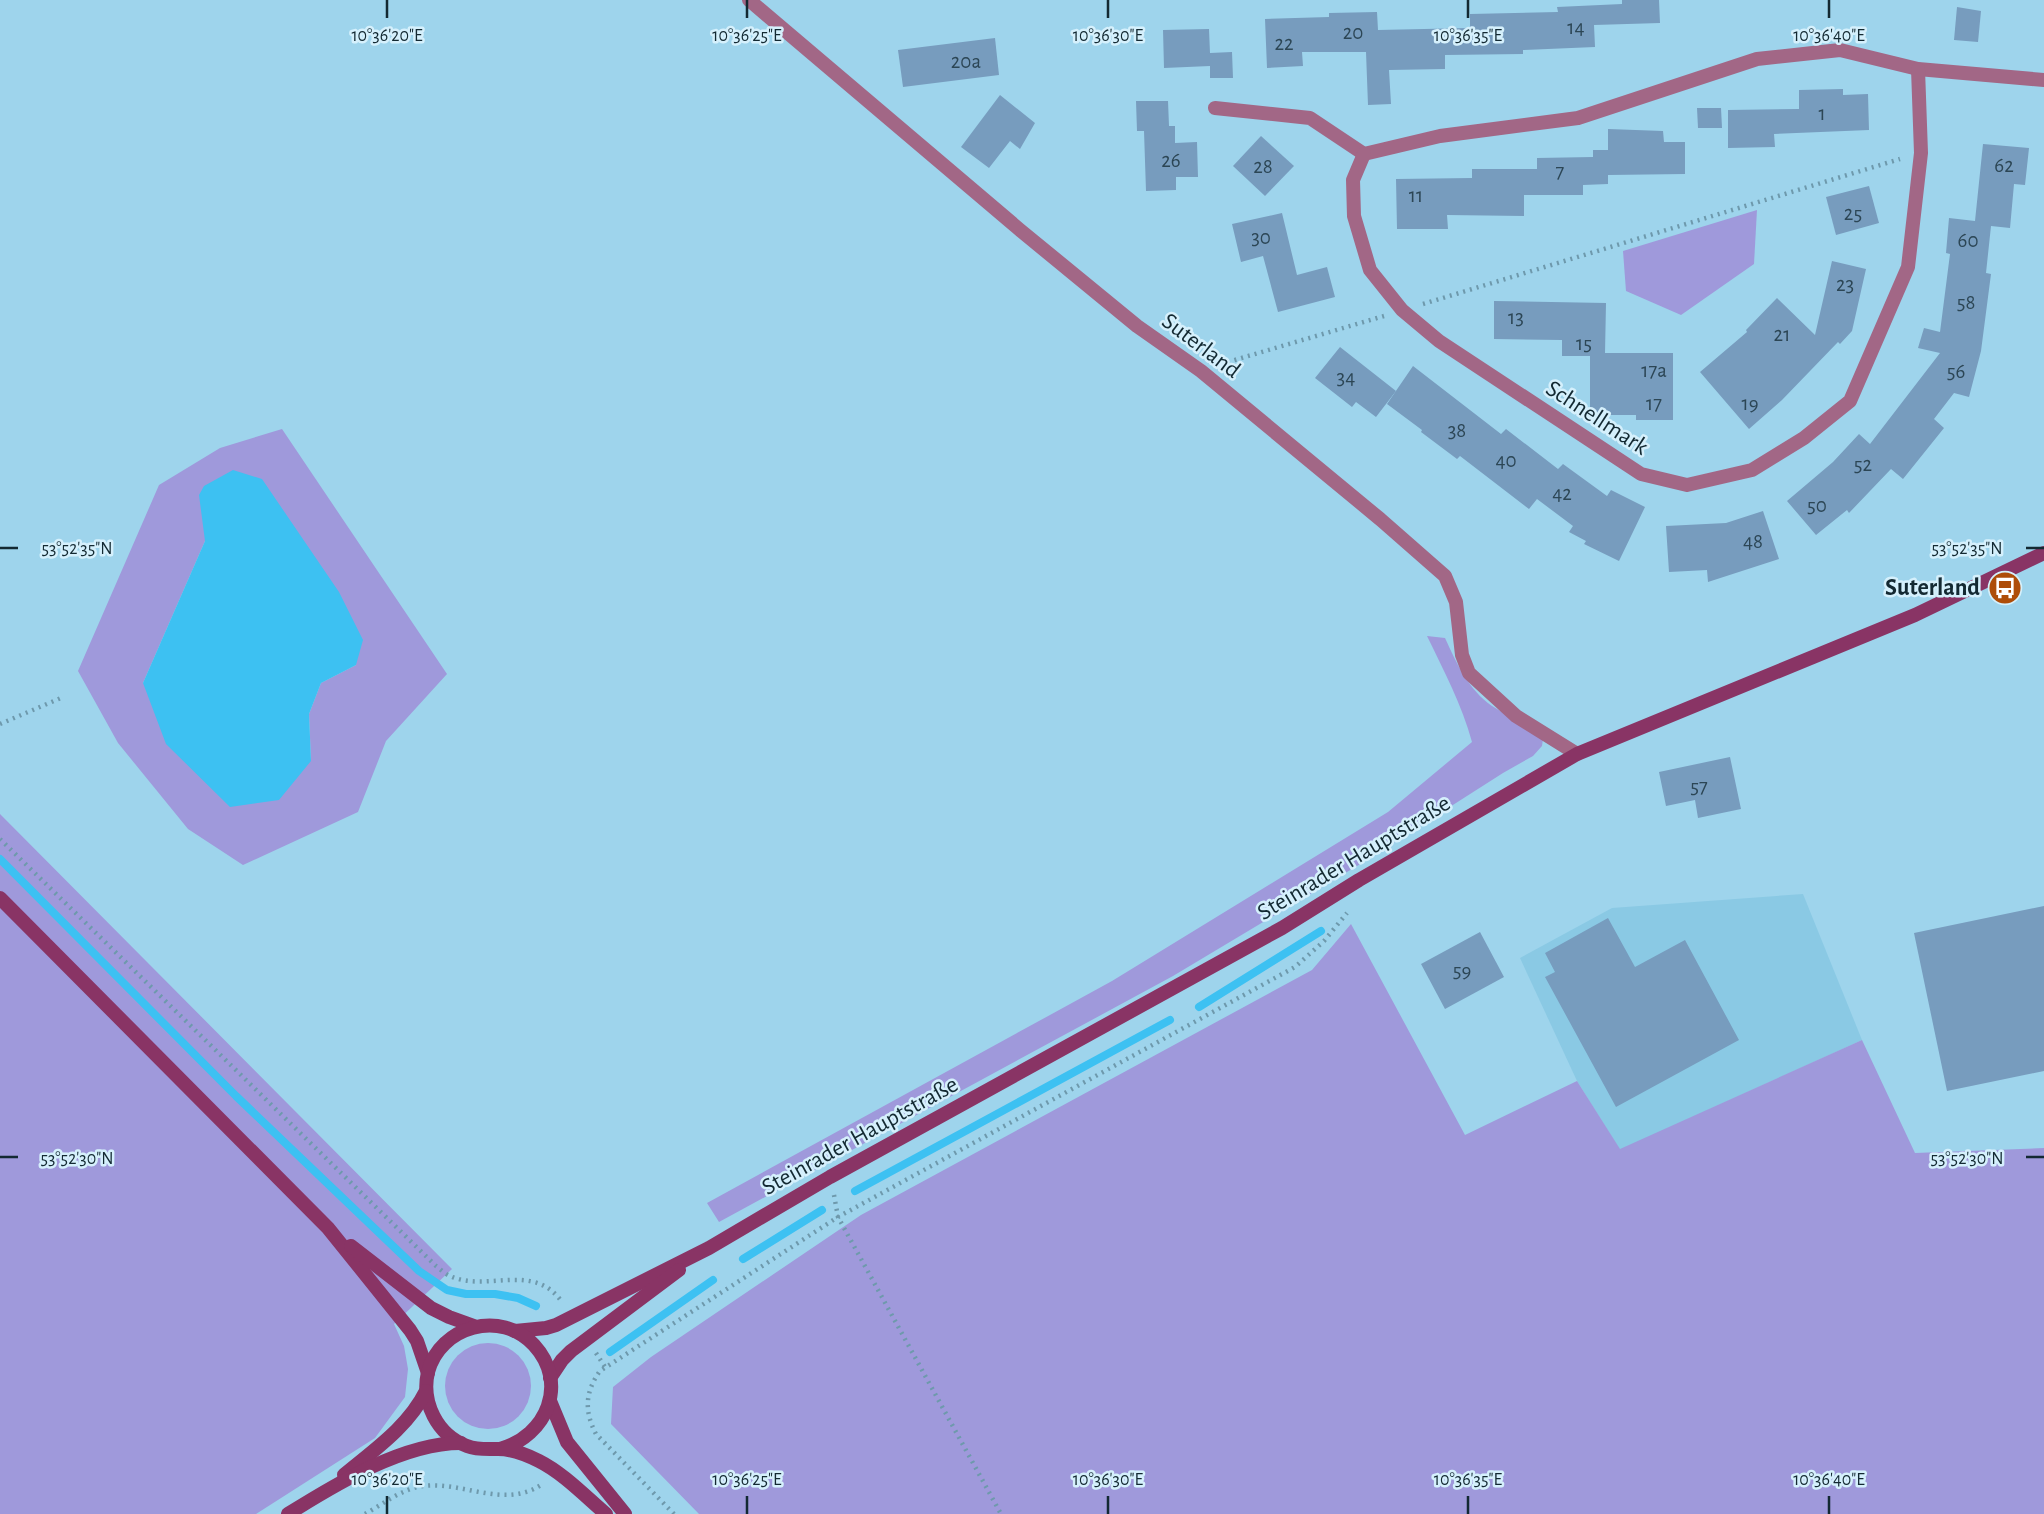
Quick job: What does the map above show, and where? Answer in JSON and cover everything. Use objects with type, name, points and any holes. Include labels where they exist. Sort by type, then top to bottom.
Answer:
[{"type":"main road","name":"Steinrader Hauptstraße","points":[[515,1331],[546,1328],[572,1317],[709,1248],[830,1177],[1282,928],[1359,880],[1577,754],[1915,615],[2044,553]]},
{"type":"main road","points":[[0,898],[328,1228],[406,1323],[417,1341],[428,1373]]},
{"type":"main road","points":[[328,1228],[416,1298],[449,1317],[474,1326]]},
{"type":"main road","name":"Steinrader Hauptstraße","points":[[550,1378],[562,1360],[587,1339],[709,1248]]},
{"type":"main road","points":[[550,1401],[540,1422],[530,1434],[516,1443],[483,1449],[461,1443],[444,1432],[430,1409],[426,1391],[428,1373],[435,1355],[447,1341],[474,1326],[495,1325],[515,1331],[532,1342],[546,1363],[550,1378],[550,1401],[568,1442],[625,1514]]},
{"type":"main road","points":[[326,1490],[400,1428],[415,1411],[426,1391]]},
{"type":"main road","points":[[288,1514],[326,1490],[411,1451],[461,1443]]},
{"type":"main road","points":[[500,1448],[550,1467],[606,1514]]},
{"type":"street","name":"Suterland","points":[[749,0],[1105,300],[1200,371],[1445,576],[1456,601],[1462,655],[1469,673],[1516,716],[1577,754]]},
{"type":"street","points":[[1215,108],[1310,118],[1364,154],[1440,136],[1578,118],[1757,59],[1840,50],[1918,69],[2044,80]]},
{"type":"street","name":"Schnellmark","points":[[1364,154],[1353,180],[1354,216],[1370,270],[1402,310],[1439,341],[1641,474],[1686,485],[1752,470],[1804,438],[1850,401],[1908,267],[1921,153],[1918,69]]},
{"type":"path","points":[[1200,371],[1921,153]]},
{"type":"path","points":[[0,724],[61,698]]},
{"type":"path","points":[[0,839],[436,1266],[450,1276],[466,1280],[539,1283],[549,1287],[572,1317]]},
{"type":"path","points":[[674,1514],[596,1434],[589,1420],[587,1399],[600,1371],[838,1217],[1295,967],[1324,942],[1354,904]]},
{"type":"path","points":[[830,1177],[838,1217],[1000,1514]]},
{"type":"path","points":[[587,1339],[605,1367]]},
{"type":"path","points":[[365,1514],[408,1490],[424,1486],[434,1485],[484,1494],[511,1494]]},
{"type":"shaded area","points":[[1757,210],[1754,264],[1681,315],[1626,291],[1623,251]]},
{"type":"shaded area","points":[[282,429],[447,674],[386,741],[358,812],[243,865],[188,829],[118,743],[78,671],[159,485],[220,448]],"holes":[[[205,541],[356,665],[321,683],[309,714],[311,761],[143,683]]]},
{"type":"shaded area","points":[[233,470],[262,479],[339,592],[363,640],[356,665],[321,683],[309,714],[311,761],[279,800],[230,807],[166,744],[143,683],[205,541],[199,495],[204,486]]},
{"type":"shaded area","points":[[1427,636],[1445,638],[1476,692],[1492,706],[1543,739],[1542,746],[1533,756],[1362,863],[1173,976],[719,1222],[707,1203],[1112,981],[1388,812],[1472,742],[1458,701]]},
{"type":"shaded area","points":[[0,814],[452,1269],[394,1324],[404,1346],[408,1369],[405,1397],[375,1438],[256,1514],[0,1514]]},
{"type":"shaded area","points":[[1803,894],[1862,1040],[1620,1150],[1577,1081],[1520,958],[1612,908]]},
{"type":"shaded area","points":[[1351,924],[1465,1135],[1577,1081],[1620,1149],[1862,1040],[1915,1153],[2044,1148],[2044,1514],[699,1514],[611,1424],[613,1387],[651,1357],[861,1215],[1312,970]]},
{"type":"shaded area","points":[[480,1343],[496,1343],[519,1355],[528,1369],[531,1386],[528,1403],[519,1417],[496,1429],[480,1429],[464,1422],[452,1410],[445,1394],[445,1378],[452,1362],[464,1350]]},
{"type":"building","points":[[1622,0],[1659,0],[1660,23],[1594,25],[1595,47],[1523,50],[1523,54],[1445,55],[1445,69],[1389,70],[1391,104],[1368,105],[1366,52],[1302,52],[1303,66],[1267,68],[1265,19],[1377,12],[1378,30],[1470,28],[1470,14],[1558,12],[1557,7],[1622,4]]},
{"type":"building","points":[[1957,7],[1981,11],[1978,42],[1954,40]]},
{"type":"building","points":[[1209,29],[1210,53],[1232,52],[1233,78],[1210,78],[1210,66],[1164,68],[1163,30]]},
{"type":"building","points":[[995,38],[999,75],[903,87],[898,50]]},
{"type":"building","points":[[1843,89],[1843,95],[1868,94],[1869,130],[1774,134],[1775,147],[1728,148],[1728,110],[1799,109],[1799,90]]},
{"type":"building","points":[[1000,95],[1035,123],[1020,149],[1010,141],[989,168],[961,147]]},
{"type":"building","points":[[1136,101],[1168,101],[1169,126],[1175,126],[1175,143],[1197,142],[1198,177],[1176,177],[1176,190],[1146,191],[1144,131],[1137,131]]},
{"type":"building","points":[[1697,108],[1721,108],[1722,128],[1698,128]]},
{"type":"building","points":[[1608,129],[1663,131],[1664,142],[1685,142],[1685,174],[1608,175],[1608,184],[1583,185],[1583,195],[1524,195],[1524,216],[1447,215],[1448,229],[1397,229],[1396,179],[1472,178],[1472,169],[1537,169],[1537,158],[1593,157],[1593,150],[1608,150]]},
{"type":"building","points":[[1261,136],[1294,166],[1265,196],[1233,166]]},
{"type":"building","points":[[1983,144],[2029,148],[2025,185],[2014,184],[2010,228],[1991,226],[1986,273],[1991,274],[1981,351],[1969,397],[1954,393],[1934,419],[1944,428],[1903,479],[1891,469],[1849,513],[1847,510],[1816,535],[1787,501],[1833,462],[1859,434],[1870,444],[1940,353],[1918,348],[1924,328],[1940,332],[1950,254],[1946,253],[1949,218],[1975,221]]},
{"type":"building","points":[[1869,186],[1879,223],[1836,235],[1826,197]]},
{"type":"building","points":[[1282,213],[1297,275],[1327,267],[1335,297],[1278,312],[1263,256],[1241,262],[1232,224]]},
{"type":"building","points":[[1832,261],[1866,269],[1852,331],[1749,429],[1700,372],[1747,332],[1777,298],[1815,335]]},
{"type":"building","points":[[1494,301],[1606,303],[1605,353],[1673,353],[1673,420],[1636,420],[1636,415],[1590,415],[1590,356],[1562,356],[1562,340],[1494,339]]},
{"type":"building","points":[[1340,347],[1396,391],[1376,417],[1356,402],[1352,407],[1315,378]]},
{"type":"building","points":[[1413,366],[1501,434],[1506,429],[1558,469],[1563,464],[1607,496],[1611,490],[1645,507],[1619,561],[1584,544],[1586,541],[1569,532],[1573,526],[1537,499],[1529,509],[1460,456],[1457,459],[1387,404]]},
{"type":"building","points":[[1763,511],[1779,559],[1708,582],[1707,570],[1669,572],[1666,526],[1726,523]]},
{"type":"building","points":[[1730,757],[1741,809],[1698,818],[1695,800],[1666,806],[1659,772]]},
{"type":"building","points":[[2044,906],[2044,1071],[1947,1091],[1914,933]]},
{"type":"building","points":[[1608,918],[1635,967],[1685,940],[1739,1040],[1616,1107],[1545,977],[1555,972],[1545,953]]},
{"type":"building","points":[[1480,932],[1504,977],[1445,1009],[1421,964]]},
{"type":"waterway","points":[[0,859],[236,1096],[419,1271],[447,1290],[518,1298],[536,1306]]},
{"type":"waterway","points":[[1199,1007],[1321,931]]},
{"type":"waterway","points":[[855,1191],[1170,1020]]},
{"type":"waterway","points":[[743,1259],[822,1210]]},
{"type":"waterway","points":[[610,1352],[713,1280]]},
{"type":"place","name":"Suterland","points":[[2005,588]]}]
